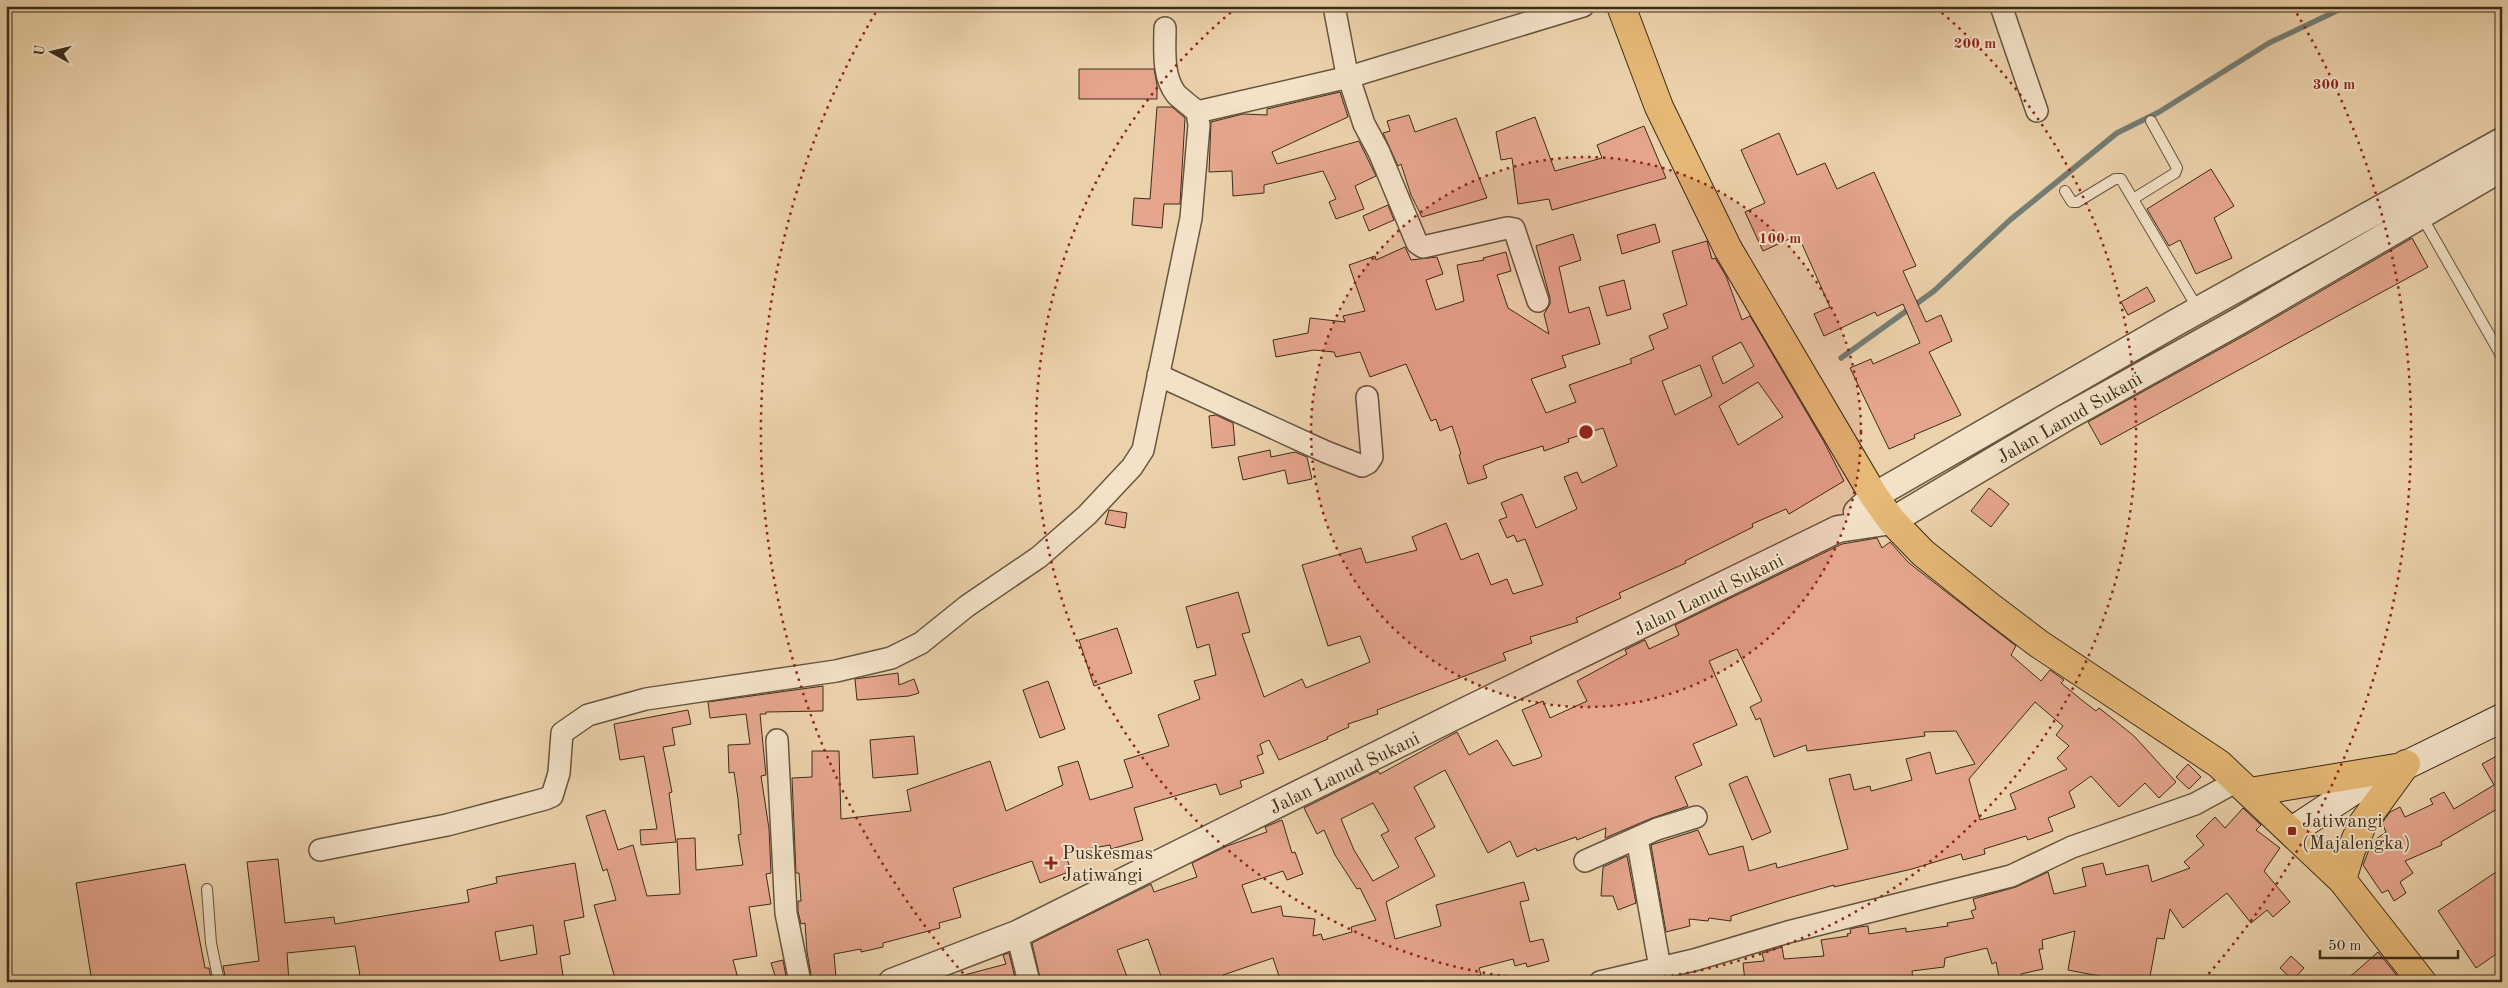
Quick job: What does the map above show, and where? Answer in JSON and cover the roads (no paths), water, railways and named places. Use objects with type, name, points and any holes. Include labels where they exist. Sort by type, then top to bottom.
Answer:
[{"type":"highway","points":[[1620,6],[1659,107],[1728,249],[1874,496],[1892,520],[1936,563],[1989,606],[2039,644],[2196,748],[2243,787],[2342,880],[2422,982]]},
{"type":"highway","points":[[2243,787],[2401,766]]},
{"type":"highway","points":[[2342,880],[2351,850],[2363,823],[2401,766]]},
{"type":"main road","points":[[2292,831],[2351,792],[2502,718]]},
{"type":"street","points":[[1334,6],[1349,78],[1364,124],[1379,152],[1417,243],[1423,247],[1507,228],[1514,229],[1538,301]]},
{"type":"street","points":[[1197,112],[1349,78],[1583,6]]},
{"type":"street","points":[[2001,6],[2037,111]]},
{"type":"street","points":[[320,850],[447,825],[552,796],[559,773],[562,734],[588,715],[646,699],[836,671],[891,658],[921,643],[967,606],[1039,557],[1070,531],[1132,468],[1143,450],[1191,218],[1199,125],[1197,112],[1178,96],[1170,84],[1166,63],[1165,28]]},
{"type":"street","points":[[1838,529],[1874,496],[2175,323],[2415,204],[2502,141]]},
{"type":"street","name":"Jalan Lanud Sukani","points":[[892,982],[1017,934],[1461,713],[1838,529],[1892,520],[2065,418],[2191,348],[2415,204],[2502,168]]},
{"type":"street","points":[[2175,323],[2191,348]]},
{"type":"street","points":[[1158,375],[1326,452],[1362,466],[1368,463],[1372,457],[1367,397]]},
{"type":"street","points":[[777,740],[786,912],[800,982]]},
{"type":"street","points":[[1600,982],[1738,948],[1797,930],[2010,876],[2072,847],[2243,787]]},
{"type":"street","points":[[1584,860],[1657,829],[1696,818]]},
{"type":"street","points":[[1638,838],[1660,968]]},
{"type":"street","points":[[1017,934],[1029,982]]},
{"type":"lane","points":[[2133,199],[2175,173],[2177,168],[2151,121]]},
{"type":"lane","points":[[2065,191],[2072,202],[2077,202],[2115,179],[2121,179],[2199,310]]},
{"type":"lane","points":[[2415,204],[2502,357]]},
{"type":"lane","points":[[207,889],[211,943],[219,982]]},
{"type":"waterway","points":[[1841,358],[1934,291],[2010,220],[2117,133],[2159,112],[2269,43],[2347,6]]},
{"type":"place","name":"Jatiwangi (Majalengka)","points":[[2292,831]]},
{"type":"place","name":"Puskesmas Jatiwangi","points":[[1051,863]]}]
